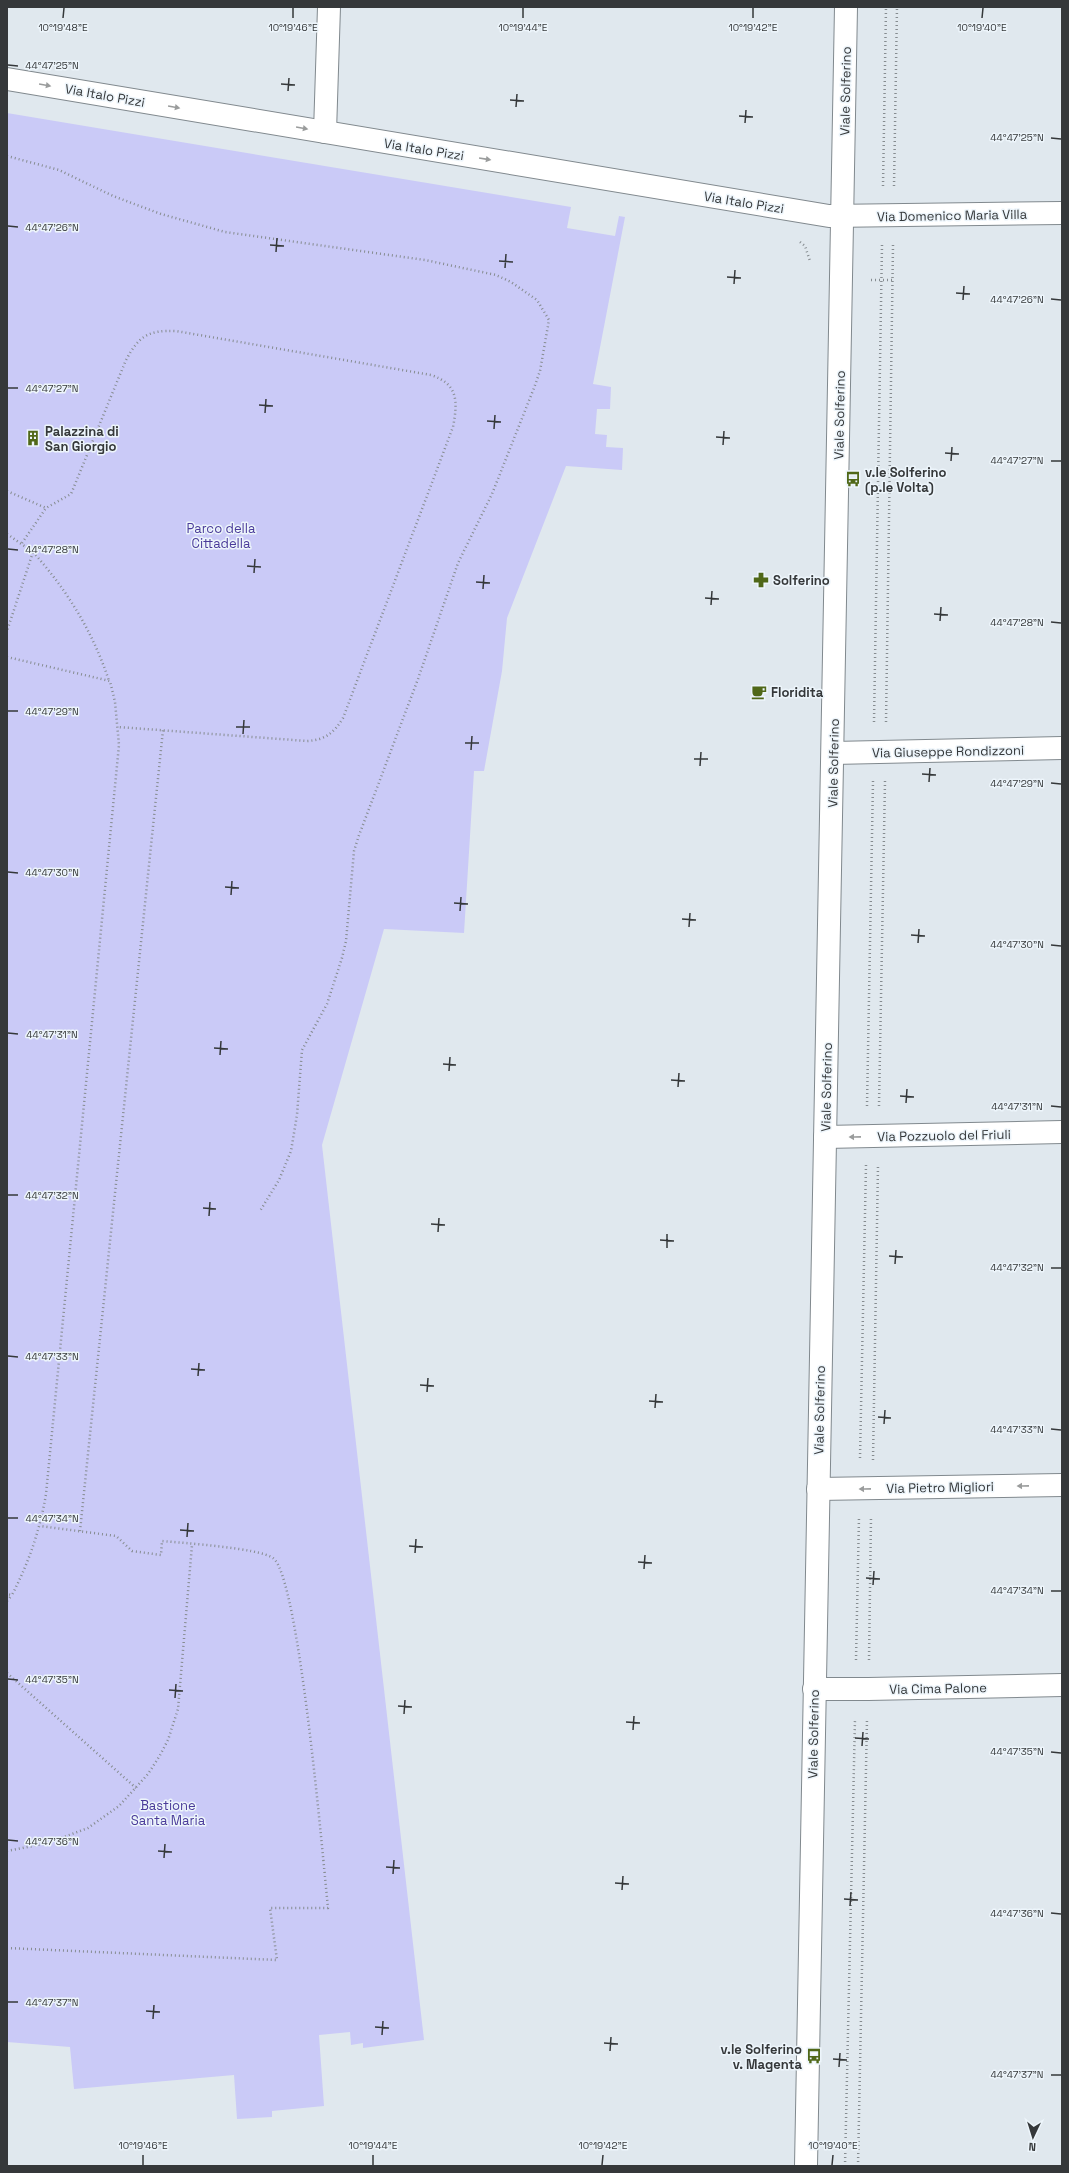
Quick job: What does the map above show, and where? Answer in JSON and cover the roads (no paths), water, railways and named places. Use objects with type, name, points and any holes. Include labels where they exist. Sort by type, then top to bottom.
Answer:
[{"type":"street","points":[[325,132],[329,7]]},
{"type":"street","name":"Viale Solferino","points":[[806,2166],[846,7]]},
{"type":"street","name":"Via Italo Pizzi","points":[[7,79],[842,217]]},
{"type":"street","name":"Via Domenico Maria Villa","points":[[842,217],[1062,213]]},
{"type":"street","name":"Via Giuseppe Rondizzoni","points":[[833,753],[1062,748]]},
{"type":"street","name":"Via Pozzuolo del Friuli","points":[[825,1137],[1062,1132]]},
{"type":"street","name":"Via Pietro Migliori","points":[[818,1489],[1062,1485]]},
{"type":"street","name":"Via Cima Palone","points":[[814,1688],[862,1689],[1062,1685]]},
{"type":"place","name":"Palazzina di San Giorgio","points":[[33,438]]},
{"type":"place","name":"v.le Solferino (p.le Volta)","points":[[853,479]]},
{"type":"place","name":"Solferino","points":[[761,580]]},
{"type":"place","name":"Floridita","points":[[759,692]]},
{"type":"place","name":"v.le Solferino v. Magenta","points":[[814,2056]]},
{"type":"park label","name":"Parco della Cittadella","points":[[221,536]]},
{"type":"park label","name":"Bastione Santa Maria","points":[[168,1812]]}]
